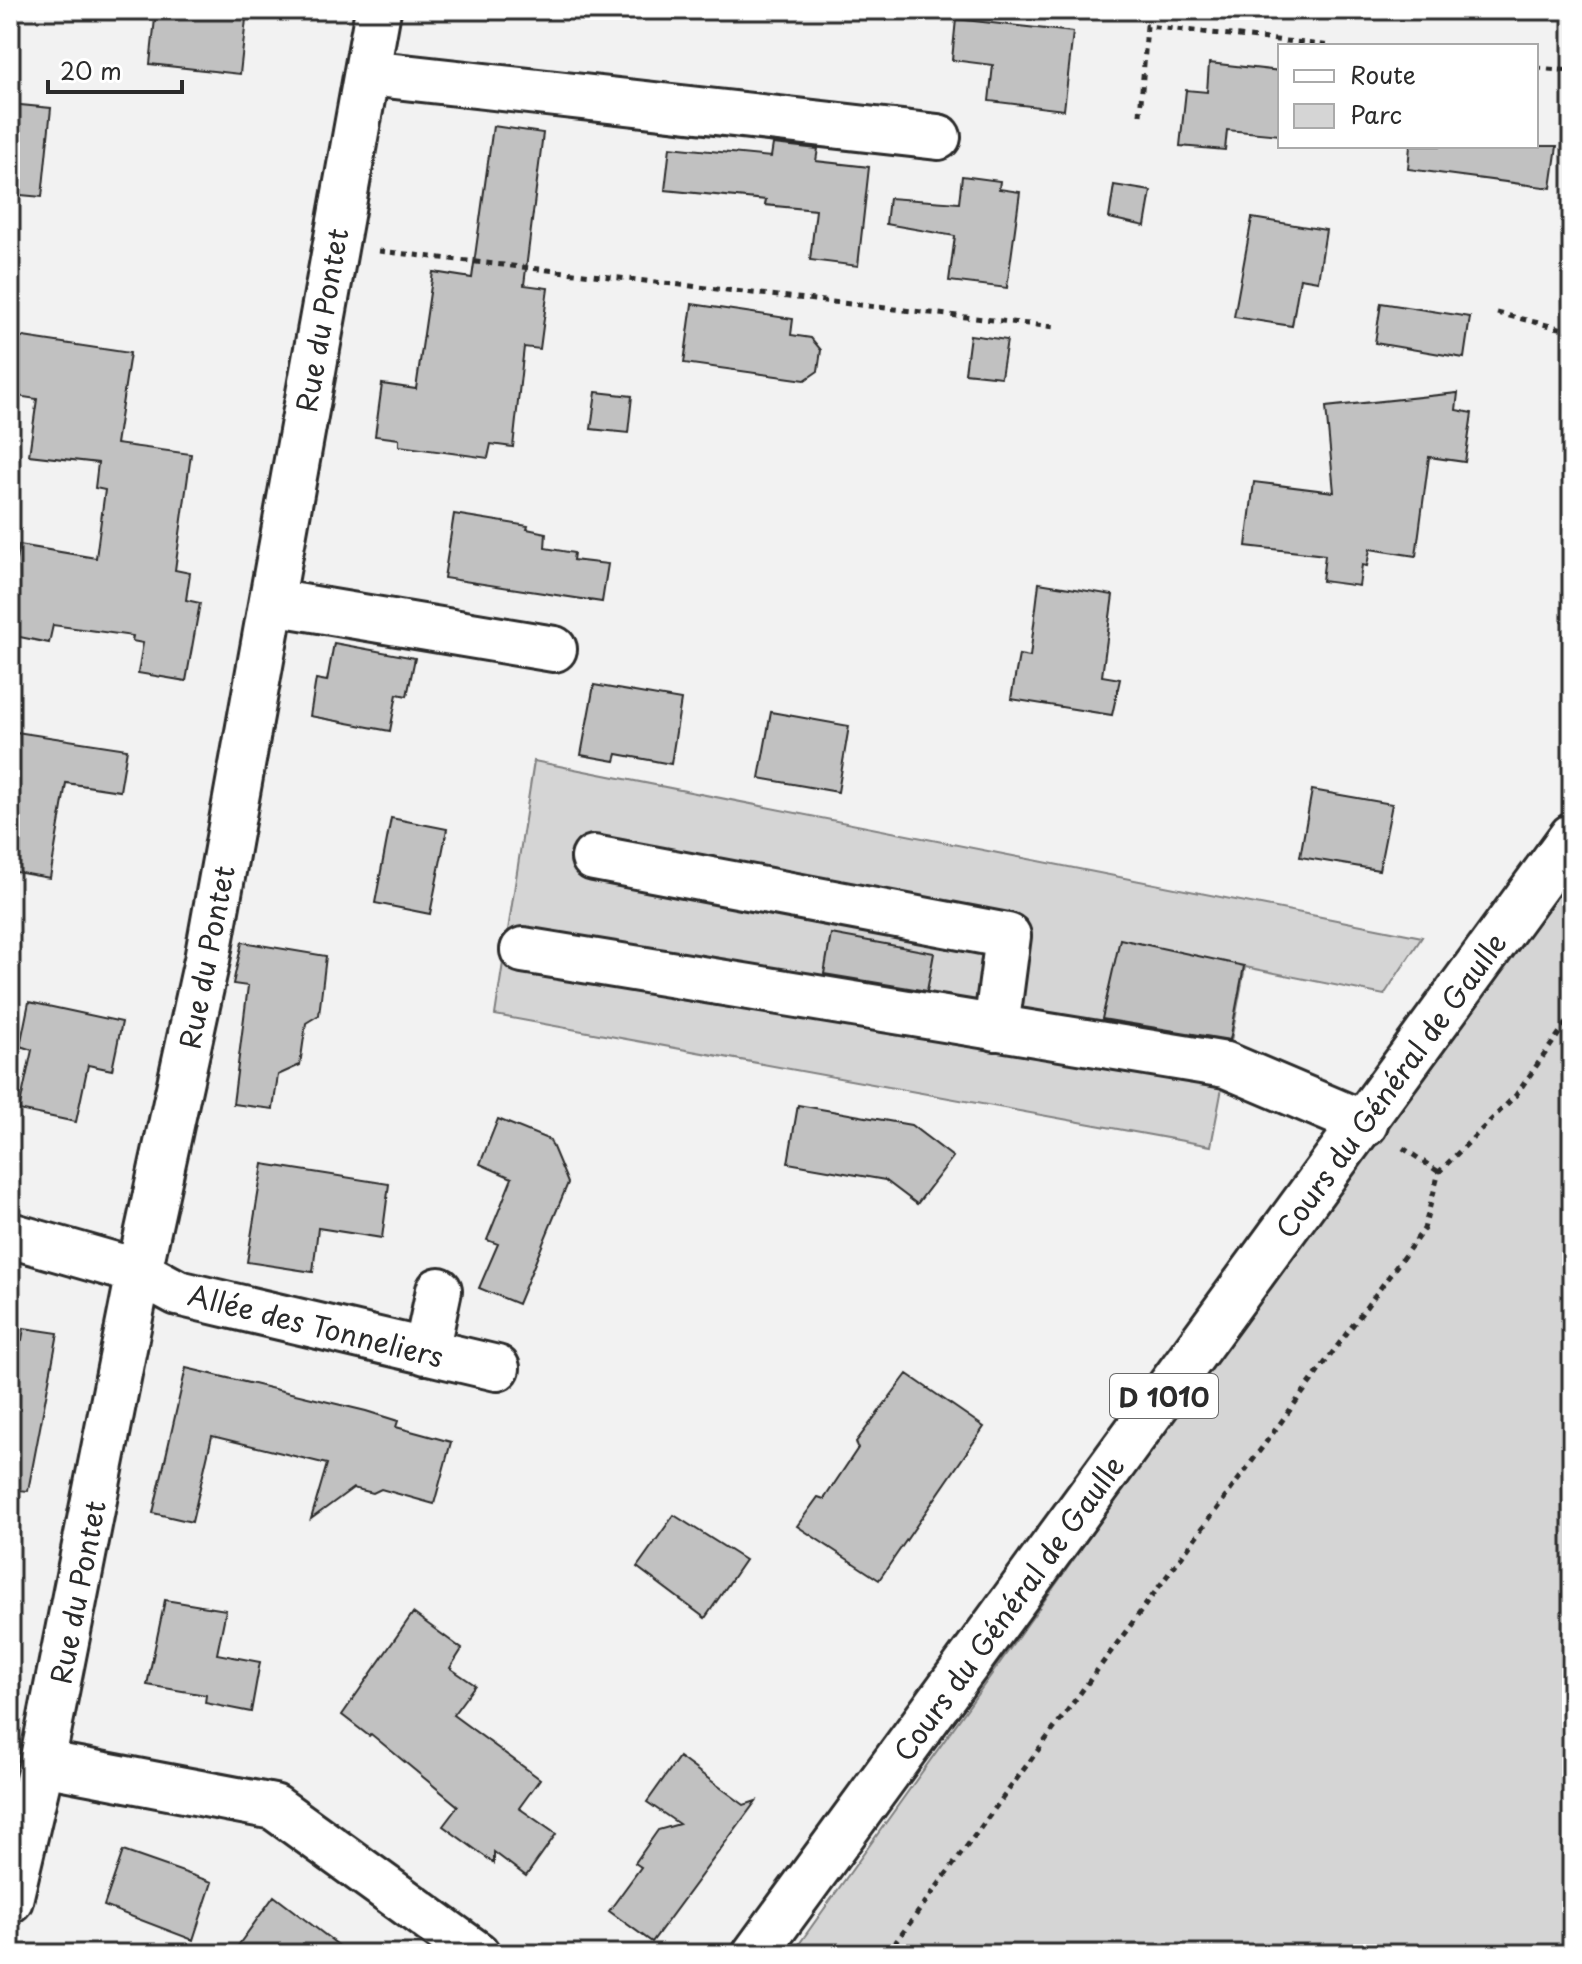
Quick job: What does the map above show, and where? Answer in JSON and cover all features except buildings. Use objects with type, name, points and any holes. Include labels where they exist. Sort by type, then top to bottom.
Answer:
[{"type":"street","name":"Rue du Pontet","points":[[10,1900],[42,1763],[139,1272],[207,960],[378,10]]},
{"type":"street","points":[[368,73],[938,137]]},
{"type":"street","points":[[272,602],[554,649]]},
{"type":"street","name":"Cours du Général de Gaulle","points":[[755,1954],[1365,1124],[1572,836]]},
{"type":"street","points":[[594,858],[1008,936],[996,1028]]},
{"type":"street","points":[[523,950],[1226,1065],[1365,1124]]},
{"type":"street","name":"Allée des Tonneliers","points":[[10,1235],[139,1272],[178,1293],[497,1368]]},
{"type":"street","points":[[426,1352],[439,1290]]},
{"type":"street","points":[[42,1763],[274,1807],[477,1954]]},
{"type":"path","points":[[1140,115],[1147,26],[1314,44]]},
{"type":"path","points":[[1538,68],[1572,71]]},
{"type":"path","points":[[334,245],[1055,327]]},
{"type":"path","points":[[1497,313],[1572,331]]},
{"type":"path","points":[[887,1954],[1424,1229],[1439,1172],[1516,1095],[1572,1015]]},
{"type":"green space","points":[[534,761],[1422,937],[1384,995],[1245,967],[1211,1146],[495,1015]]},
{"type":"green space","points":[[1572,861],[1572,1954],[792,1954]]}]
